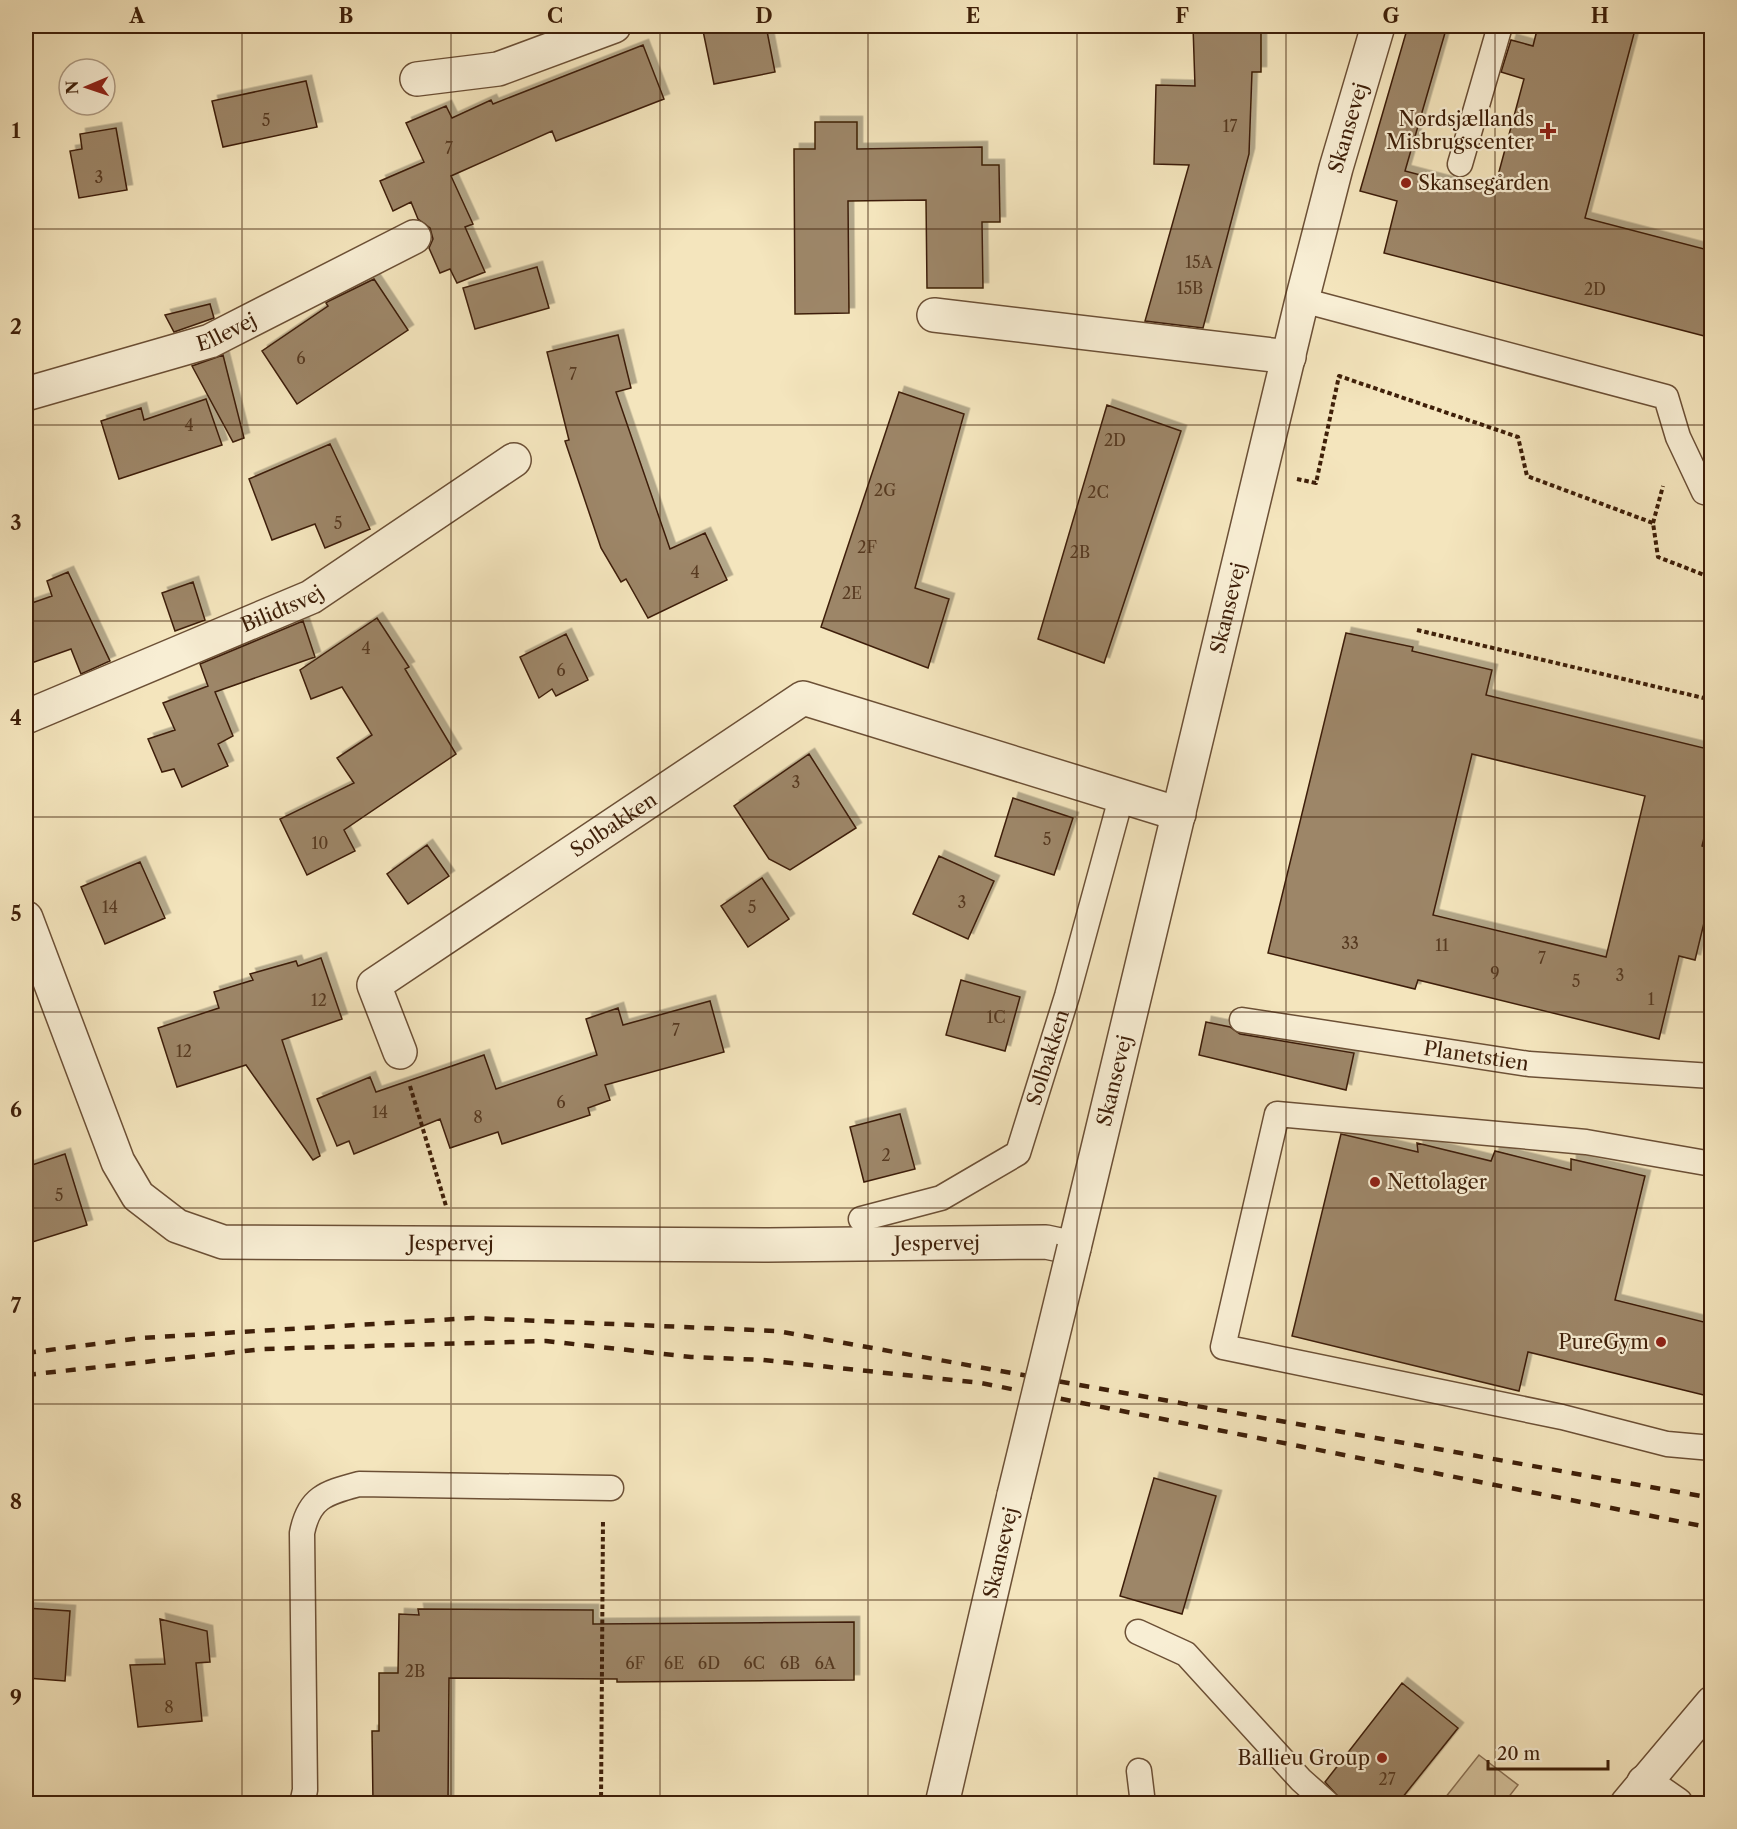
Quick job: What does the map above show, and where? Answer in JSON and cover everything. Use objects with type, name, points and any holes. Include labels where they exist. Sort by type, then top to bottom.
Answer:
[{"type":"street","points":[[417,79],[498,69],[614,26]]},
{"type":"street","name":"Skansevej","points":[[942,1803],[1302,300],[1336,168],[1378,26]]},
{"type":"street","name":"Ellevej","points":[[26,394],[210,341],[414,237]]},
{"type":"street","points":[[934,315],[1289,357]]},
{"type":"street","name":"Bilidtsvej","points":[[26,717],[311,597],[514,460]]},
{"type":"street","name":"Solbakken","points":[[400,1052],[374,985],[803,698],[1121,798],[1179,814]]},
{"type":"street","name":"Jespervej","points":[[26,918],[118,1162],[138,1196],[177,1226],[223,1242],[458,1244],[1046,1242],[1074,1248]]},
{"type":"street","points":[[1676,1803],[1636,1793],[1712,1703]]},
{"type":"lane","points":[[1460,164],[1500,26]]},
{"type":"lane","points":[[1302,300],[1666,397],[1678,437],[1704,492],[1712,494]]},
{"type":"lane","name":"Solbakken","points":[[861,1219],[941,1198],[1018,1153],[1067,996],[1121,798]]},
{"type":"lane","name":"Planetstien","points":[[1242,1020],[1529,1064],[1712,1076]]},
{"type":"lane","points":[[1712,1164],[1586,1142],[1277,1114],[1223,1347],[1562,1417],[1667,1444],[1712,1448]]},
{"type":"lane","points":[[302,1803],[305,1790],[303,1533],[306,1515],[317,1500],[336,1490],[359,1484],[607,1488]]},
{"type":"lane","points":[[1138,1632],[1186,1654],[1301,1780],[1328,1803]]},
{"type":"lane","points":[[1139,1771],[1143,1803]]},
{"type":"path","points":[[1262,472],[1316,483],[1339,376],[1518,437],[1527,476],[1653,523],[1658,556],[1712,578]]},
{"type":"path","points":[[1417,630],[1712,700]]},
{"type":"path","points":[[400,1052],[458,1244]]},
{"type":"path","points":[[601,1803],[607,1488]]},
{"type":"shaded area","points":[[1479,1755],[1518,1785],[1504,1803],[1441,1803]]},
{"type":"building","points":[[702,26],[766,26],[775,72],[714,84]]},
{"type":"building","points":[[1193,26],[1261,26],[1261,72],[1252,72],[1249,154],[1203,328],[1145,321],[1189,165],[1154,164],[1156,85],[1195,86]]},
{"type":"building","name":"Skansegården","points":[[1408,26],[1447,26],[1405,171],[1493,194],[1524,79],[1501,72],[1511,40],[1533,46],[1538,26],[1636,26],[1585,218],[1712,251],[1712,338],[1384,253],[1397,201],[1360,191]]},
{"type":"building","points":[[643,45],[664,99],[556,141],[552,131],[451,176],[473,224],[465,227],[485,272],[457,283],[450,269],[440,273],[429,248],[433,239],[430,228],[418,219],[411,202],[393,211],[380,181],[424,162],[406,123],[446,106],[452,118],[491,100],[493,104]]},
{"type":"building","points":[[306,81],[317,127],[223,147],[212,101]]},
{"type":"building","points":[[815,122],[857,122],[857,149],[982,147],[982,165],[999,165],[1000,222],[982,222],[983,288],[927,288],[926,200],[848,201],[849,313],[795,314],[794,149],[815,149]]},
{"type":"building","points":[[116,128],[127,190],[79,198],[70,151],[82,149],[80,134]]},
{"type":"building","points":[[537,267],[549,308],[475,329],[463,288]]},
{"type":"building","points":[[374,279],[408,330],[297,404],[262,351],[328,306],[326,303],[329,301]]},
{"type":"building","points":[[210,304],[214,318],[174,332],[165,315]]},
{"type":"building","points":[[618,335],[631,388],[616,392],[670,549],[705,533],[727,580],[648,618],[626,579],[621,582],[601,548],[565,441],[569,440],[547,352]]},
{"type":"building","points":[[223,355],[244,438],[233,442],[192,366]]},
{"type":"building","points":[[899,392],[964,414],[915,588],[949,599],[928,668],[821,627]]},
{"type":"building","points":[[206,399],[222,445],[119,479],[101,421],[141,408],[144,420]]},
{"type":"building","points":[[1107,405],[1181,431],[1104,663],[1038,639]]},
{"type":"building","points":[[330,444],[370,529],[325,548],[315,524],[272,540],[249,479]]},
{"type":"building","points":[[68,572],[110,661],[81,674],[71,649],[26,665],[26,605],[52,596],[47,581]]},
{"type":"building","points":[[193,582],[205,620],[175,631],[162,593]]},
{"type":"building","points":[[377,618],[409,667],[405,669],[456,754],[344,830],[355,851],[307,875],[280,819],[354,783],[337,758],[372,735],[342,687],[311,699],[300,670]]},
{"type":"building","points":[[303,621],[315,657],[215,692],[233,736],[218,744],[228,766],[182,787],[174,769],[162,772],[148,739],[175,730],[163,703],[208,686],[200,664]]},
{"type":"building","points":[[1346,633],[1413,647],[1412,651],[1492,670],[1486,695],[1712,750],[1712,806],[1702,846],[1712,849],[1712,890],[1695,960],[1679,956],[1659,1039],[1418,980],[1415,989],[1268,953]],"holes":[[[1472,754],[1645,796],[1606,957],[1433,915]]]},
{"type":"building","points":[[566,634],[588,680],[556,696],[552,689],[539,698],[520,657]]},
{"type":"building","points":[[809,754],[856,828],[790,870],[769,859],[734,806]]},
{"type":"building","points":[[1013,798],[1073,818],[1054,875],[995,856]]},
{"type":"building","points":[[427,845],[449,876],[408,904],[387,874]]},
{"type":"building","points":[[939,856],[994,881],[968,939],[913,914]]},
{"type":"building","points":[[140,862],[165,918],[105,944],[81,887]]},
{"type":"building","points":[[762,878],[789,919],[748,947],[721,906]]},
{"type":"building","points":[[321,958],[342,1019],[282,1040],[320,1156],[313,1160],[246,1065],[177,1087],[158,1028],[219,1008],[214,992],[253,980],[250,974],[296,961],[298,966]]},
{"type":"building","points":[[961,980],[1020,997],[1005,1051],[946,1035]]},
{"type":"building","points":[[710,1001],[724,1052],[605,1085],[610,1100],[588,1108],[590,1115],[502,1144],[498,1132],[450,1148],[440,1119],[354,1154],[349,1141],[337,1146],[317,1099],[370,1077],[376,1092],[484,1055],[496,1089],[597,1055],[586,1019],[618,1008],[623,1025]]},
{"type":"building","points":[[1206,1022],[1230,1027],[1240,1034],[1354,1053],[1346,1090],[1199,1055]]},
{"type":"building","points":[[900,1114],[915,1169],[864,1182],[850,1127]]},
{"type":"building","points":[[1341,1134],[1418,1152],[1417,1143],[1491,1161],[1495,1151],[1571,1170],[1571,1159],[1645,1176],[1615,1300],[1712,1324],[1712,1397],[1528,1352],[1519,1391],[1292,1336]]},
{"type":"building","points":[[65,1154],[87,1225],[26,1244],[26,1167]]},
{"type":"building","points":[[1154,1478],[1216,1496],[1182,1614],[1120,1596]]},
{"type":"building","points":[[26,1608],[70,1611],[65,1681],[27,1678]]},
{"type":"building","points":[[418,1609],[593,1610],[593,1624],[854,1622],[854,1680],[617,1682],[617,1679],[449,1678],[448,1803],[373,1803],[372,1731],[379,1731],[379,1673],[398,1673],[399,1614],[419,1615]]},
{"type":"building","points":[[160,1619],[207,1631],[210,1662],[196,1663],[202,1721],[138,1727],[130,1665],[165,1664]]},
{"type":"building","points":[[1402,1683],[1458,1728],[1398,1803],[1344,1803],[1325,1782]]},
{"type":"railway","points":[[26,1353],[141,1338],[472,1318],[777,1331],[1712,1498]]},
{"type":"railway","points":[[26,1375],[263,1349],[546,1341],[691,1357],[763,1360],[981,1383],[1712,1528]]},
{"type":"place","name":"Nordsjællands Misbrugscenter","points":[[1548,131]]},
{"type":"place","name":"Skansegården","points":[[1406,183]]},
{"type":"place","name":"Nettolager","points":[[1375,1182]]},
{"type":"place","name":"PureGym","points":[[1661,1342]]},
{"type":"place","name":"Ballieu Group","points":[[1382,1758]]}]
